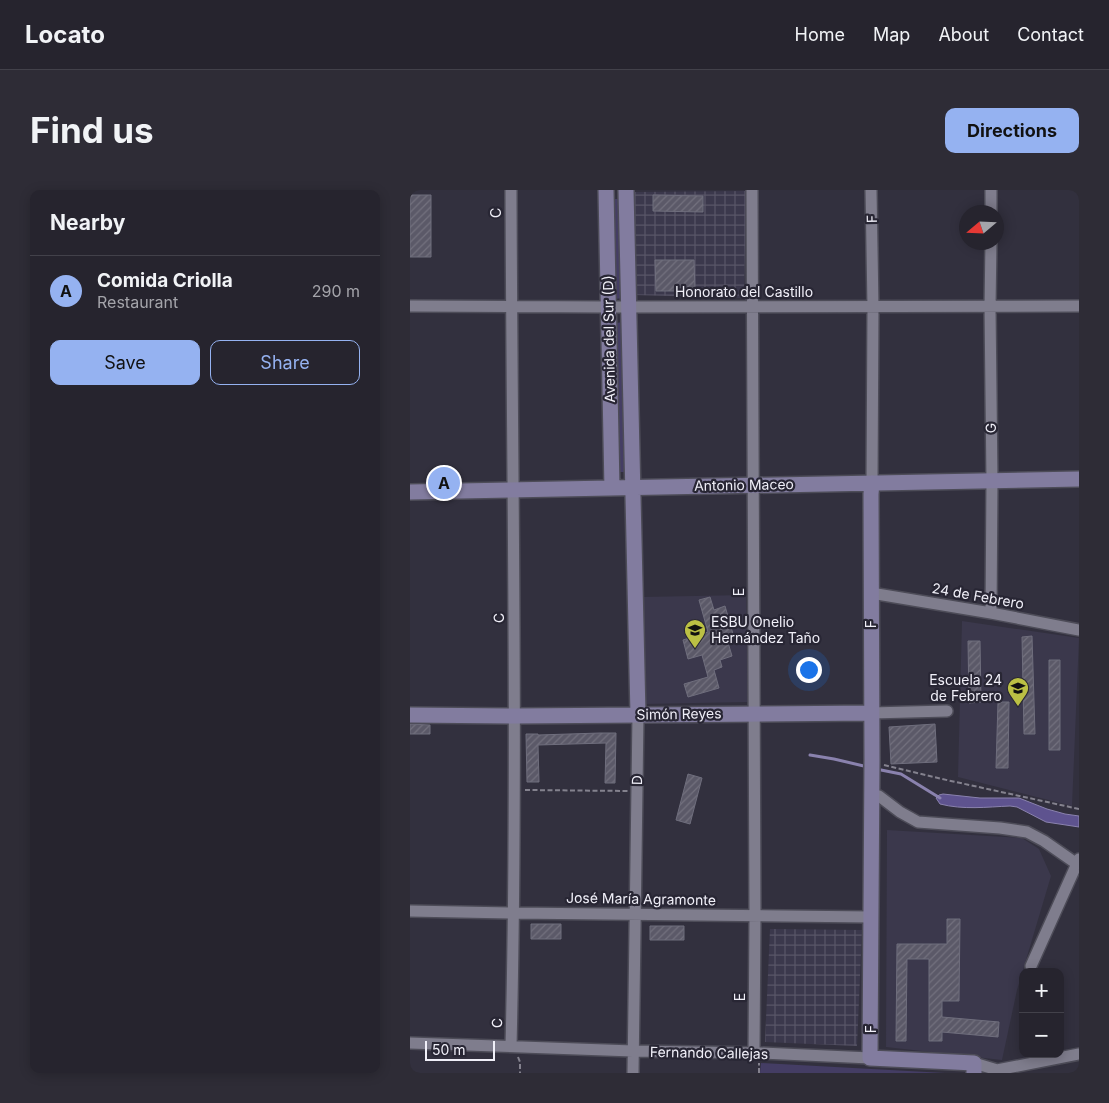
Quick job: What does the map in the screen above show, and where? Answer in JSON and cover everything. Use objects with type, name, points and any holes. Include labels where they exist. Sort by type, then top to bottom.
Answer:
[{"type":"street","name":"C","points":[[511,190],[515,716],[511,1046]]},
{"type":"street","name":"Avenida del Sur (D)","points":[[606,190],[612,488]]},
{"type":"street","name":"Avenida del Sur (D)","points":[[626,190],[632,488]]},
{"type":"street","name":"E","points":[[752,190],[754,1053]]},
{"type":"street","name":"F","points":[[870,1058],[873,307],[871,190]]},
{"type":"street","points":[[991,190],[991,205]]},
{"type":"street","name":"G","points":[[991,250],[991,613]]},
{"type":"street","name":"Honorato del Castillo","points":[[410,306],[609,308],[1079,306]]},
{"type":"street","name":"Antonio Maceo","points":[[410,492],[1079,480]]},
{"type":"street","name":"D","points":[[632,488],[638,715],[632,1073]]},
{"type":"street","name":"24 de Febrero","points":[[871,593],[1079,630]]},
{"type":"street","name":"Simón Reyes","points":[[410,715],[515,716],[948,711]]},
{"type":"street","points":[[871,791],[900,812],[918,822],[1000,828],[1027,832],[1078,861],[1032,966]]},
{"type":"street","name":"José María Agramonte","points":[[410,911],[872,916]]},
{"type":"street","name":"Fernando Callejas","points":[[410,1043],[870,1058],[1002,1072]]},
{"type":"street","points":[[1002,1072],[1079,1054]]},
{"type":"path","points":[[872,759],[884,765],[942,780],[1079,809]]},
{"type":"path","points":[[515,790],[637,791]]},
{"type":"path","points":[[511,1046],[520,1062],[520,1073]]},
{"type":"shaded area","points":[[746,191],[744,298],[634,295],[634,192]]},
{"type":"shaded area","points":[[612,199],[618,199],[621,298],[616,299]]},
{"type":"shaded area","points":[[622,322],[626,472],[619,472],[617,323]]},
{"type":"shaded area","name":"ESBU Onelio Hernández Taño","points":[[746,595],[748,702],[644,704],[642,597]]},
{"type":"shaded area","name":"Escuela 24 de Febrero","points":[[962,621],[1079,638],[1072,806],[958,777]]},
{"type":"shaded area","points":[[943,794],[980,798],[1019,798],[1047,809],[1079,816],[1079,827],[1046,822],[1017,807],[966,808],[940,804],[936,798]]},
{"type":"shaded area","points":[[887,830],[1022,838],[1039,849],[1051,876],[1024,968],[1019,968],[1019,983],[1002,1060],[886,1047]]},
{"type":"shaded area","points":[[770,929],[862,930],[857,1046],[765,1042]]},
{"type":"shaded area","points":[[761,1063],[945,1073],[760,1073]]},
{"type":"building","points":[[410,195],[431,195],[431,257],[410,257]]},
{"type":"building","points":[[653,195],[703,196],[703,212],[653,211]]},
{"type":"building","points":[[655,260],[694,260],[695,291],[656,291]]},
{"type":"building","points":[[710,597],[714,610],[725,606],[733,634],[726,636],[732,656],[720,660],[722,667],[714,670],[719,688],[688,697],[684,684],[708,677],[702,655],[688,659],[683,640],[708,632],[699,600]]},
{"type":"building","points":[[1032,636],[1035,734],[1024,734],[1022,637]]},
{"type":"building","points":[[968,641],[980,641],[981,702],[969,703]]},
{"type":"building","points":[[1049,660],[1060,660],[1060,750],[1049,750]]},
{"type":"building","points":[[998,702],[1009,702],[1008,768],[996,768]]},
{"type":"building","points":[[410,724],[430,725],[430,734],[410,734]]},
{"type":"building","points":[[935,724],[937,762],[891,764],[889,727]]},
{"type":"building","points":[[616,733],[615,783],[605,783],[606,743],[538,745],[539,782],[527,782],[526,734]]},
{"type":"building","points":[[688,774],[702,778],[690,824],[676,820]]},
{"type":"building","points":[[947,919],[960,919],[959,1001],[942,1001],[942,1017],[999,1022],[998,1037],[942,1032],[942,1041],[929,1041],[929,959],[907,959],[906,1041],[896,1041],[897,944],[947,944]]},
{"type":"building","points":[[531,924],[561,924],[561,939],[531,939]]},
{"type":"building","points":[[650,926],[684,926],[684,940],[650,940]]},
{"type":"waterway","points":[[810,755],[868,767]]},
{"type":"waterway","points":[[876,769],[901,774],[940,798]]},
{"type":"place","name":"Comida Criolla","points":[[444,483]]},
{"type":"place","name":"ESBU Onelio Hernández Taño","points":[[695,649]]},
{"type":"place","name":"Escuela 24 de Febrero","points":[[1018,707]]}]
